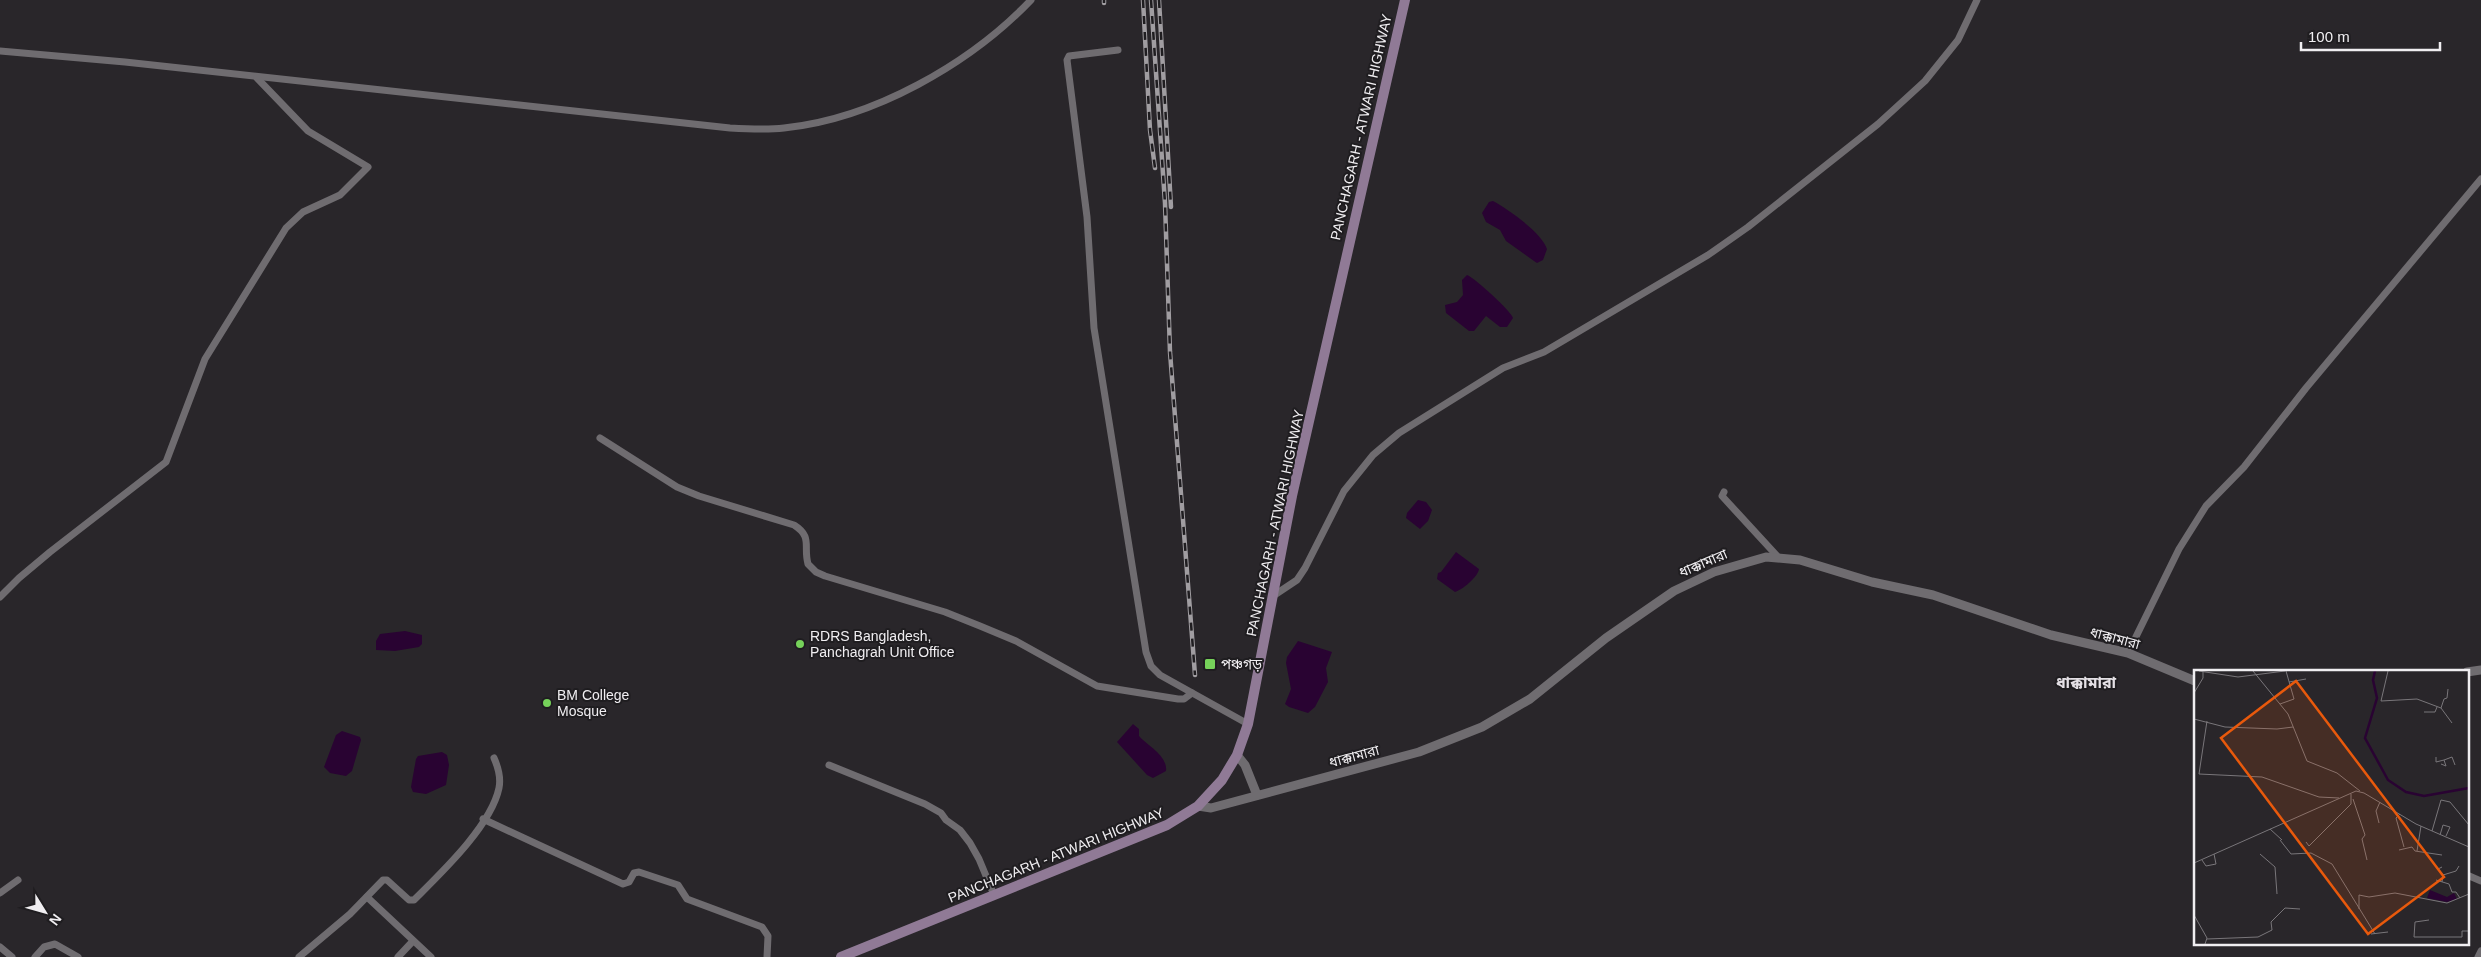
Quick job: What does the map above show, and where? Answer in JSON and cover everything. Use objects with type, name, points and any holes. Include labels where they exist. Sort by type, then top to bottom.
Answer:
[{"type":"main road","name":"PANCHAGARH - ATWARI HIGHWAY","points":[[841,957],[1162,827],[1198,806],[1222,780],[1237,755],[1248,724],[1292,496],[1405,0]]},
{"type":"street","points":[[0,51],[116,61],[257,78],[730,128],[783,128],[846,114],[882,101],[933,78],[992,36],[1031,0]]},
{"type":"street","points":[[1273,596],[1297,580],[1348,485],[1373,455],[1398,432],[1502,368],[1544,352],[1708,255],[1748,227],[1878,124],[1925,81],[1958,40],[1977,0]]},
{"type":"street","points":[[1118,50],[1068,56],[1067,60],[1086,217],[1094,328],[1146,652],[1155,671],[1192,694],[1248,724]]},
{"type":"street","points":[[0,598],[19,578],[50,552],[166,462],[205,359],[286,228],[303,212],[340,195],[368,167],[308,131],[257,78]]},
{"type":"street","points":[[2128,654],[2179,549],[2206,506],[2244,467],[2306,388],[2481,179]]},
{"type":"street","points":[[600,438],[677,487],[794,525],[805,532],[808,564],[816,572],[866,590],[945,612],[980,626],[1024,645],[1097,686],[1178,700],[1192,694]]},
{"type":"street","points":[[1724,492],[1722,496],[1769,544],[1778,557]]},
{"type":"street","name":"ধাক্কামারা","points":[[1198,806],[1211,808],[1419,752],[1482,728],[1530,699],[1606,638],[1674,591],[1693,581],[1737,564],[1766,557],[1800,560],[1872,582],[1933,595],[2051,635],[2128,654],[2194,681]]},
{"type":"street","points":[[2468,672],[2481,670]]},
{"type":"street","points":[[1237,755],[1245,765],[1257,795]]},
{"type":"street","points":[[299,957],[350,914],[383,880],[387,880],[409,900],[414,900],[462,850],[484,820],[499,788],[500,780],[494,758]]},
{"type":"street","points":[[829,765],[925,804],[941,814],[960,830],[973,848],[994,895]]},
{"type":"street","points":[[484,820],[623,884],[629,882],[634,873],[639,872],[672,882],[678,885],[687,899],[762,927],[768,936],[767,957]]},
{"type":"street","points":[[2468,875],[2481,881]]},
{"type":"street","points":[[0,893],[18,880]]},
{"type":"street","points":[[367,898],[430,957]]},
{"type":"street","points":[[398,957],[413,941]]},
{"type":"street","points":[[35,957],[44,947],[55,944],[78,957]]},
{"type":"street","points":[[0,947],[12,957]]},
{"type":"street","points":[[2478,957],[2481,951]]},
{"type":"shaded area","points":[[1493,201],[1515,215],[1539,236],[1547,249],[1543,260],[1537,263],[1506,241],[1500,230],[1486,222],[1482,213],[1489,202]]},
{"type":"shaded area","points":[[1467,275],[1500,302],[1511,315],[1513,318],[1507,327],[1500,327],[1486,316],[1474,331],[1469,331],[1446,313],[1445,305],[1457,302],[1463,295],[1462,280]]},
{"type":"shaded area","points":[[1418,500],[1426,502],[1432,510],[1428,521],[1420,529],[1406,518],[1407,513]]},
{"type":"shaded area","points":[[1456,552],[1479,569],[1476,576],[1469,583],[1455,592],[1437,579],[1438,573],[1441,572]]},
{"type":"shaded area","points":[[405,631],[422,635],[422,644],[419,647],[395,651],[376,650],[376,641],[380,634]]},
{"type":"shaded area","points":[[1298,641],[1332,652],[1326,668],[1328,682],[1315,707],[1308,713],[1285,704],[1291,689],[1286,663],[1287,657]]},
{"type":"shaded area","points":[[1133,724],[1139,729],[1139,736],[1164,760],[1166,771],[1153,778],[1147,775],[1117,742]]},
{"type":"shaded area","points":[[342,731],[360,737],[361,740],[352,771],[346,776],[330,773],[324,767],[336,735]]},
{"type":"shaded area","points":[[442,752],[447,755],[449,765],[446,785],[426,794],[413,792],[411,787],[418,756]]},
{"type":"railway","points":[[1143,0],[1150,130],[1155,168]]},
{"type":"railway","points":[[1151,0],[1165,203],[1170,352],[1195,675]]},
{"type":"railway","points":[[1159,0],[1171,207]]},
{"type":"place","name":"RDRS Bangladesh, Panchagrah Unit Office","points":[[800,644]]},
{"type":"place","name":"পঞ্চগড়","points":[[1210,664]]},
{"type":"place","name":"BM College Mosque","points":[[547,703]]},
{"type":"district","name":"ধাক্কামারা","points":[[2086,682]]}]
